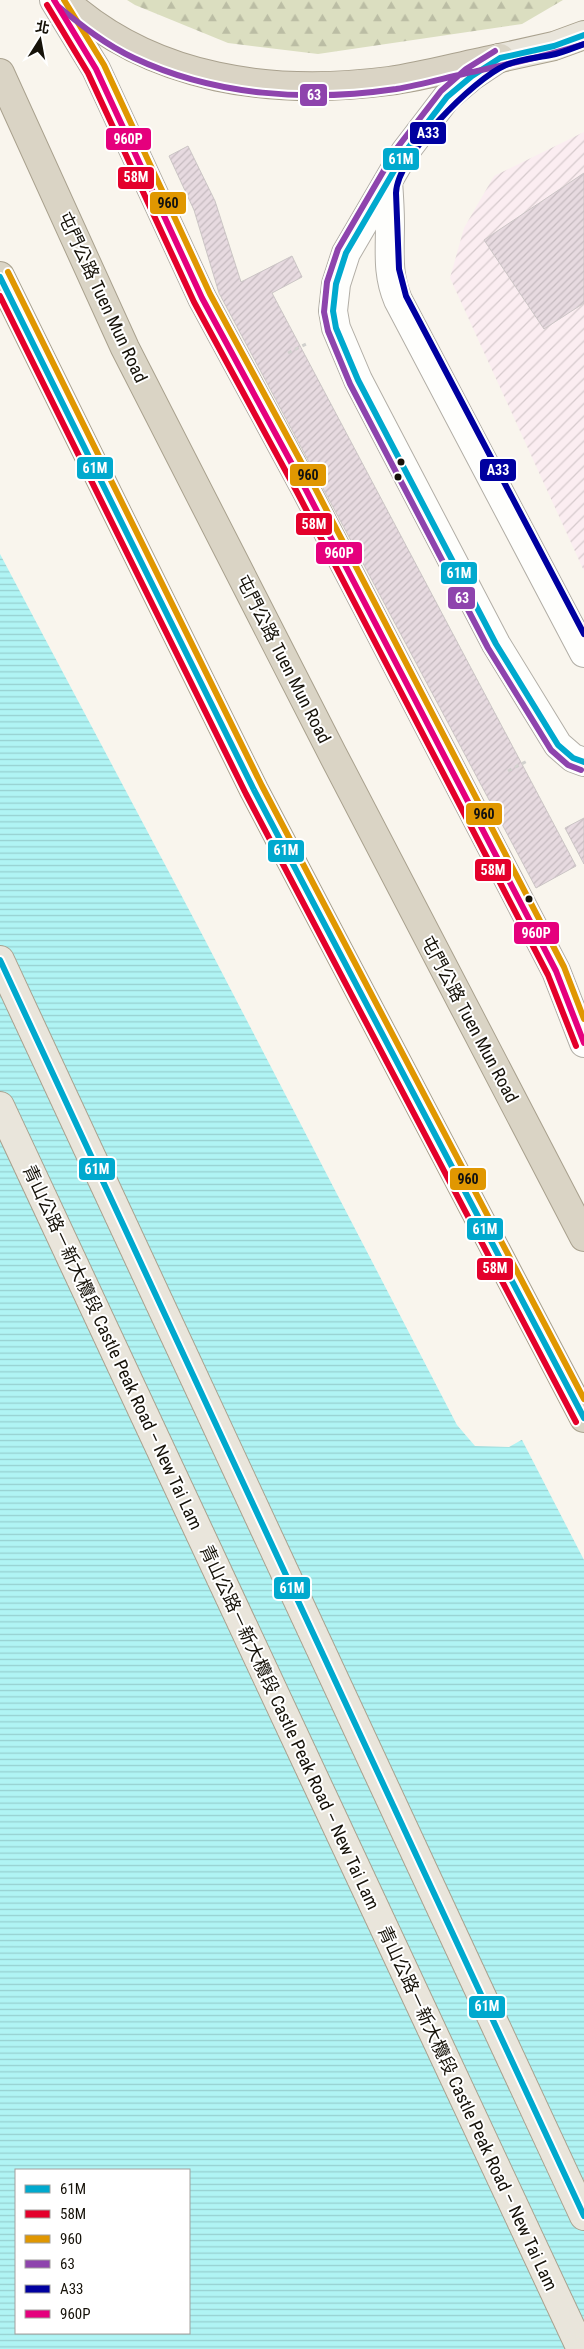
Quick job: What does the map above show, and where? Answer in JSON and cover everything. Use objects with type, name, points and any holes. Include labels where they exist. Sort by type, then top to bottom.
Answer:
[{"type":"highway","points":[[64,0],[118,40],[167,64],[217,78],[268,86],[316,87],[390,81],[500,58]]},
{"type":"highway","name":"屯門公路 Tuen Mun Road","points":[[0,73],[125,348],[332,753],[584,1237]]},
{"type":"highway","points":[[0,277],[254,790],[579,1409]]},
{"type":"main road","points":[[500,58],[554,46],[584,35]]},
{"type":"main road","points":[[0,960],[584,2216]]},
{"type":"main road","name":"青山公路－新大欖段 Castle Peak Road – New Tai Lam","points":[[0,1106],[581,2349]]},
{"type":"lane","points":[[54,0],[96,69],[202,298],[305,488],[556,971],[584,1042]]},
{"type":"lane","points":[[500,58],[472,76],[447,97],[405,152],[344,261],[336,284],[333,311],[336,328],[358,380],[496,644],[558,745],[573,758],[584,762]]},
{"type":"lane","points":[[388,181],[388,262],[391,284],[584,653]]},
{"type":"shaded area","points":[[584,132],[584,571],[450,278],[464,228],[494,176]]},
{"type":"green space","points":[[127,0],[563,0],[522,24],[318,54],[228,43]]},
{"type":"water","points":[[0,554],[204,938],[457,1425],[475,1446],[509,1447],[584,1405],[584,2349],[0,2349]]},
{"type":"pier","points":[[584,1402],[584,1560],[521,1438]]},
{"type":"building","points":[[188,146],[215,201],[241,282],[292,256],[302,277],[272,293],[576,866],[536,888],[219,293],[194,210],[169,156]]},
{"type":"building","points":[[584,173],[584,303],[544,329],[484,240]]},
{"type":"building","points":[[584,818],[584,864],[565,828]]},
{"type":"transit line","name":"960P","points":[[54,0],[96,69],[202,298],[305,488],[556,971],[584,1043]]},
{"type":"transit line","name":"960","points":[[64,0],[104,65],[210,294],[313,484],[564,967],[584,1019]]},
{"type":"transit line","name":"58M","points":[[47,5],[88,73],[194,302],[297,492],[548,975],[576,1046]]},
{"type":"transit line","name":"63","points":[[59,7],[104,41],[134,58],[165,71],[197,81],[262,93],[329,95],[396,89],[554,53],[584,44]]},
{"type":"transit line","name":"61M","points":[[584,35],[554,46],[500,58],[472,76],[447,97],[405,152],[346,253],[336,284],[333,311],[336,328],[358,380],[496,644],[558,745],[573,758],[584,762]]},
{"type":"transit line","name":"A33","points":[[584,44],[563,52],[511,63],[492,73],[475,86],[439,120],[423,140],[409,159],[400,177],[396,193],[399,269],[406,296],[584,634]]},
{"type":"transit line","name":"63","points":[[495,51],[466,69],[441,91],[397,148],[338,249],[327,282],[324,312],[328,331],[350,384],[488,648],[551,750],[568,765],[581,770]]},
{"type":"transit line","name":"960","points":[[8,272],[262,786],[584,1399]]},
{"type":"transit line","name":"61M","points":[[0,277],[254,790],[584,1418]]},
{"type":"transit line","name":"58M","points":[[0,296],[246,794],[576,1422]]},
{"type":"transit line","name":"61M","points":[[0,960],[584,2216]]}]
